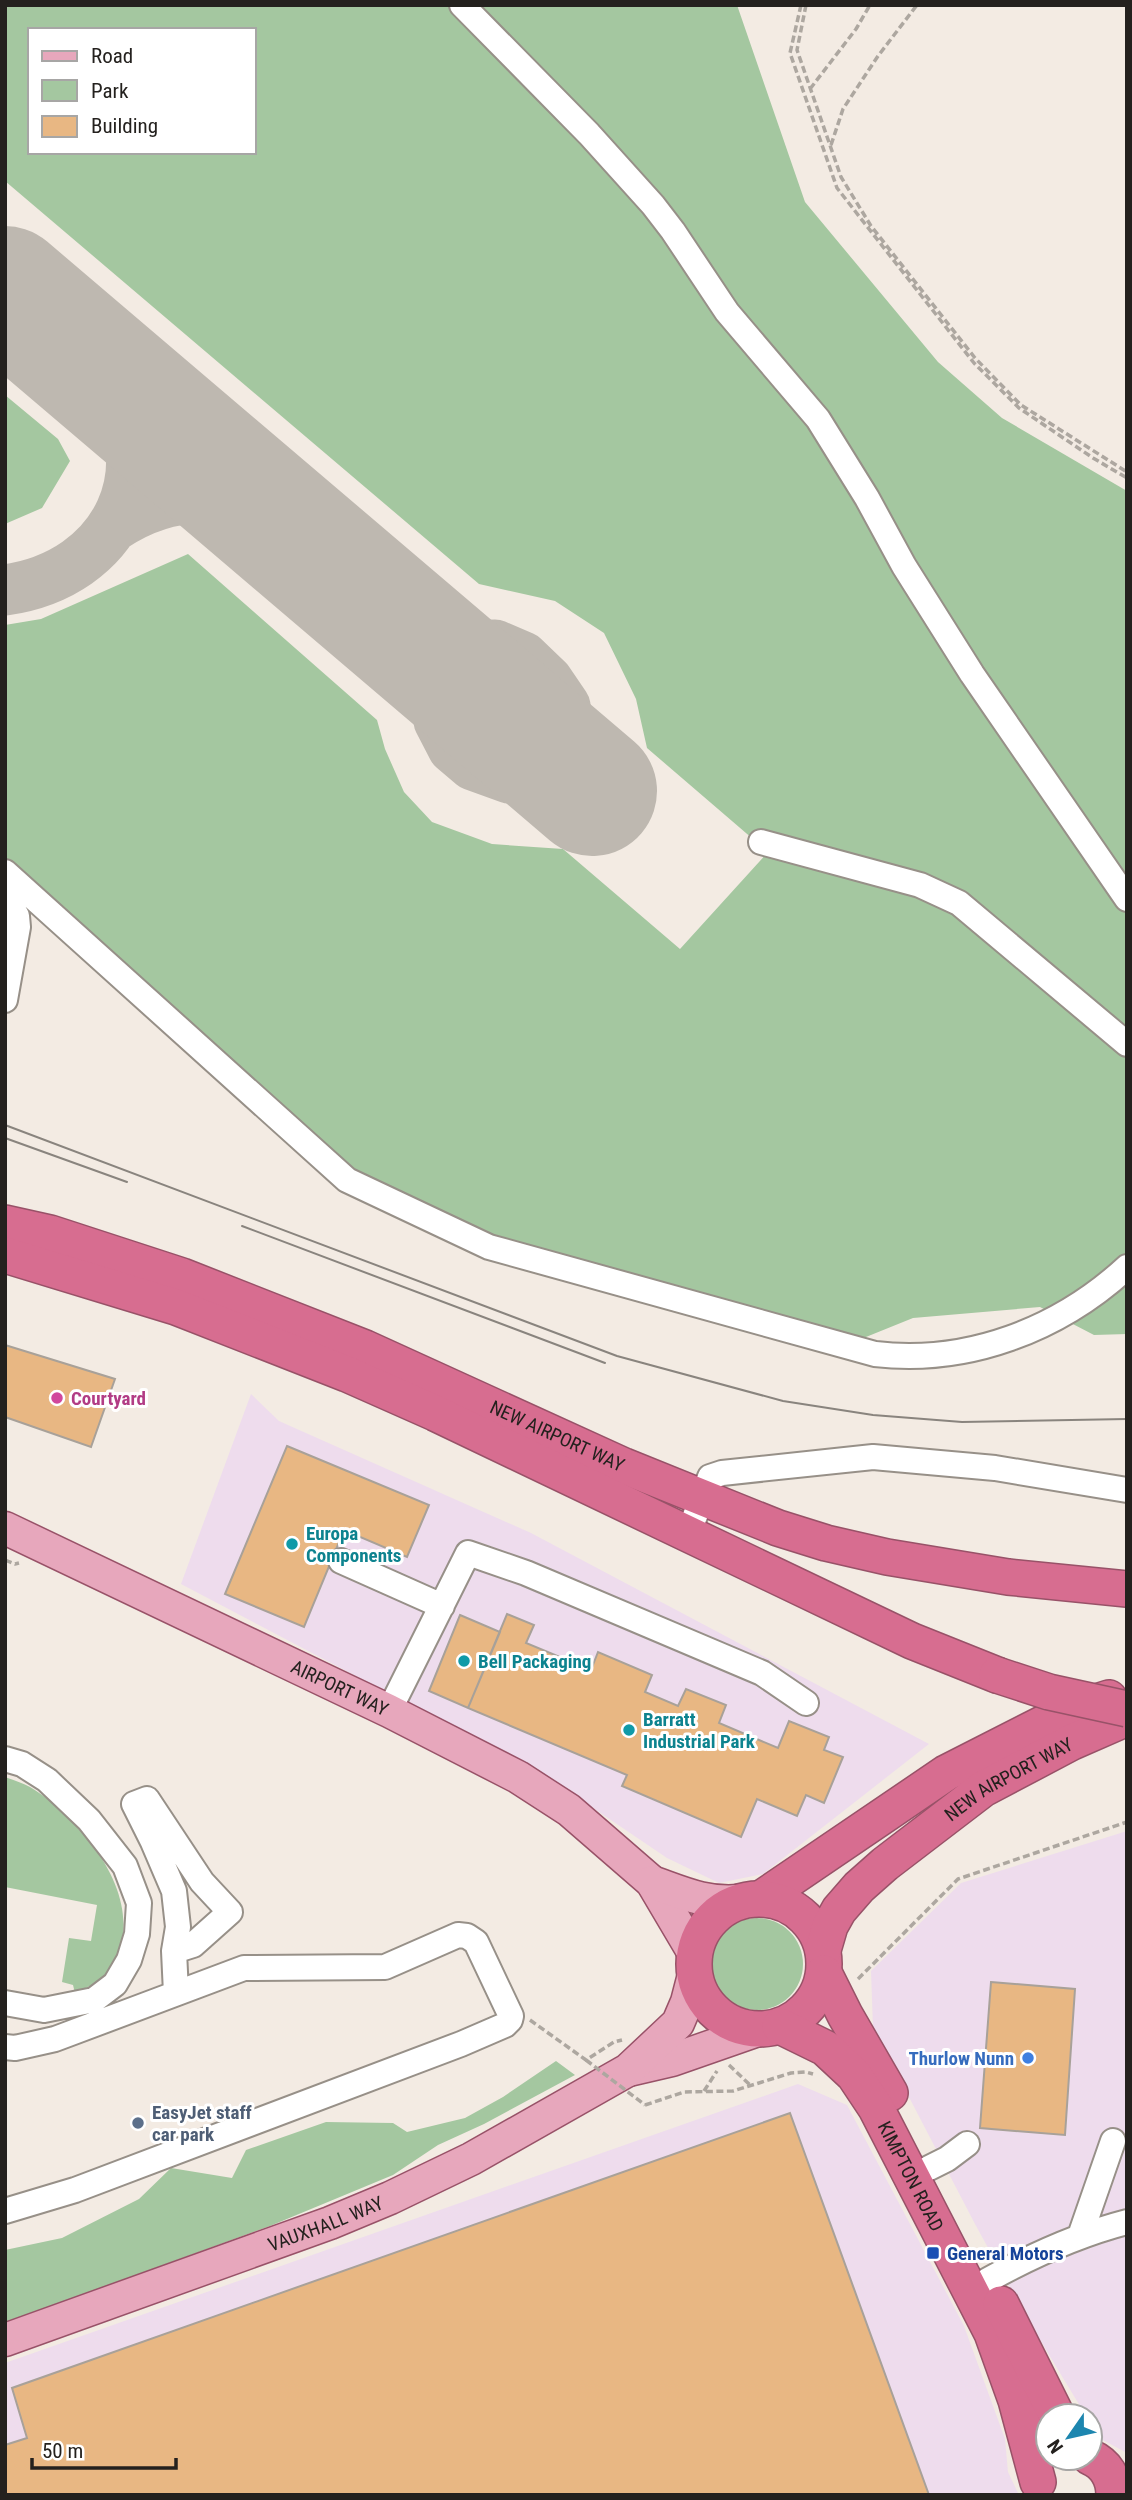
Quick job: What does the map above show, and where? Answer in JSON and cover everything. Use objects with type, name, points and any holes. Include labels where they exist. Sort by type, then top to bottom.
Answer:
[{"type":"highway","name":"NEW AIRPORT WAY","points":[[5,1223],[50,1233],[182,1276],[365,1348],[624,1466],[778,1528],[826,1543],[887,1557],[1008,1577],[1127,1589]]},
{"type":"highway","name":"NEW AIRPORT WAY","points":[[5,1255],[176,1307],[347,1374],[435,1413],[912,1641],[997,1675],[1049,1692],[1127,1709]]},
{"type":"highway","name":"NEW AIRPORT WAY","points":[[751,1900],[946,1773],[1068,1711],[1127,1692]]},
{"type":"highway","name":"NEW AIRPORT WAY","points":[[835,1967],[830,1926],[839,1910],[859,1887],[983,1789],[1072,1742],[1127,1718]]},
{"type":"highway","points":[[751,1900],[783,1903],[801,1914],[816,1930],[835,1967],[810,2006],[796,2018],[769,2028],[740,2027],[717,2013],[700,1992],[694,1964],[700,1936],[710,1921],[723,1909],[751,1900]]},
{"type":"highway","name":"KIMPTON ROAD","points":[[835,1967],[929,2168],[1050,2402]]},
{"type":"highway","name":"KIMPTON ROAD","points":[[769,2028],[825,2048],[854,2075],[876,2108],[992,2333],[1045,2478]]},
{"type":"highway","points":[[1104,2468],[1118,2489]]},
{"type":"main road","name":"AIRPORT WAY","points":[[5,1528],[389,1711],[518,1777],[569,1810],[652,1882],[694,1964]]},
{"type":"main road","name":"AIRPORT WAY","points":[[652,1882],[718,1903],[751,1900]]},
{"type":"main road","name":"VAUXHALL WAY","points":[[5,2340],[330,2224],[471,2159],[628,2070],[678,2023],[687,2002],[694,1964]]},
{"type":"main road","name":"VAUXHALL WAY","points":[[628,2070],[672,2060],[769,2028]]},
{"type":"lane","points":[[462,5],[589,134],[653,205],[727,312],[818,419],[849,467],[904,566],[972,674],[1127,899]]},
{"type":"lane","points":[[761,842],[920,885],[959,903],[1127,1044]]},
{"type":"lane","points":[[5,872],[348,1180],[489,1247],[875,1354],[891,1356],[962,1352],[1018,1335],[1041,1326],[1082,1303],[1127,1267]]},
{"type":"lane","points":[[5,895],[17,916],[18,927],[5,1000]]},
{"type":"lane","points":[[688,1534],[710,1477],[722,1473],[873,1457],[995,1468],[1127,1490]]},
{"type":"lane","points":[[389,1711],[468,1553],[526,1573],[762,1673],[806,1703]]},
{"type":"lane","points":[[341,1561],[442,1606]]},
{"type":"lane","points":[[5,1759],[22,1764],[47,1780],[89,1820],[125,1867],[139,1903],[137,1934],[129,1959],[116,1984],[94,2000],[44,2011],[5,2003]]},
{"type":"lane","points":[[174,1951],[193,1945],[229,1912],[202,1882],[147,1799],[134,1804],[174,1891],[178,1927],[174,1951],[176,1993]]},
{"type":"lane","points":[[5,2047],[15,2048],[55,2039],[244,1968],[385,1968],[458,1936],[467,1936],[476,1942],[511,2016],[505,2025],[461,2044],[75,2190],[5,2211]]},
{"type":"lane","points":[[1080,2236],[1113,2141]]},
{"type":"lane","points":[[929,2168],[967,2144]]},
{"type":"lane","points":[[988,2280],[1034,2255],[1080,2236],[1127,2222]]},
{"type":"path","points":[[803,5],[797,50],[841,177],[871,226],[975,358],[1021,405],[1127,472]]},
{"type":"path","points":[[803,5],[790,53],[836,188],[974,363],[1019,408],[1127,478]]},
{"type":"path","points":[[810,89],[856,29],[870,5]]},
{"type":"path","points":[[830,147],[843,109],[878,56],[917,5]]},
{"type":"path","points":[[835,1967],[958,1879],[1127,1822]]},
{"type":"path","points":[[511,2016],[534,2021],[645,2105],[684,2092],[733,2091],[790,2073],[806,2072]]},
{"type":"path","points":[[586,2060],[614,2042]]},
{"type":"path","points":[[704,2092],[723,2060],[750,2085]]},
{"type":"shaded area","name":"Barratt Industrial Park","points":[[251,1394],[279,1421],[531,1533],[929,1744],[763,1874],[719,1883],[667,1858],[574,1795],[432,1716],[181,1584]]},
{"type":"shaded area","points":[[1127,1831],[1127,2453],[1104,2441],[1104,2402],[1078,2402],[1025,2315],[873,2028],[871,1971],[961,1883]]},
{"type":"shaded area","points":[[798,2084],[847,2105],[964,2326],[1005,2439],[1008,2472],[1019,2495],[5,2495],[5,2363]]},
{"type":"green space","points":[[5,5],[737,5],[805,202],[938,362],[1002,418],[1127,491],[1127,1334],[1094,1335],[1040,1307],[913,1318],[861,1339],[482,1233],[344,1165],[5,863],[5,625],[41,619],[188,554],[377,720],[385,749],[404,792],[432,822],[492,844],[563,849],[680,949],[768,852],[647,748],[636,699],[604,633],[555,601],[479,584],[5,181]]},
{"type":"green space","points":[[5,395],[58,439],[70,461],[42,508],[5,524]]},
{"type":"green space","points":[[5,1777],[30,1787],[66,1815],[98,1853],[111,1874],[119,1896],[123,1918],[122,1940],[115,1962],[104,1977],[75,1993],[73,1985],[62,1982],[69,1938],[91,1941],[97,1905],[5,1887]]},
{"type":"green space","points":[[757,1918],[775,1921],[790,1931],[800,1946],[803,1964],[800,1982],[790,1997],[775,2007],[757,2010],[739,2007],[724,1997],[714,1982],[711,1964],[714,1946],[724,1931],[739,1921]]},
{"type":"green space","points":[[556,2061],[575,2075],[484,2124],[438,2145],[393,2175],[270,2226],[5,2323],[5,2250],[62,2238],[139,2199],[171,2168],[232,2178],[246,2150],[326,2122],[393,2123],[407,2132],[465,2118],[503,2097]]},
{"type":"building","name":"Courtyard","points":[[5,1345],[115,1379],[91,1447],[5,1417]]},
{"type":"building","name":"Europa Components","points":[[287,1446],[429,1505],[407,1557],[344,1530],[304,1627],[225,1594]]},
{"type":"building","name":"Barratt Industrial Park","points":[[507,1614],[534,1625],[526,1643],[591,1670],[598,1652],[652,1675],[645,1692],[678,1706],[686,1689],[726,1705],[719,1723],[778,1748],[789,1721],[829,1737],[824,1750],[843,1757],[824,1803],[806,1795],[797,1816],[757,1799],[741,1837],[622,1786],[627,1775],[468,1708]]},
{"type":"building","name":"Bell Packaging","points":[[460,1615],[500,1632],[468,1708],[429,1691]]},
{"type":"building","name":"Thurlow Nunn","points":[[991,1982],[1075,1989],[1065,2135],[980,2128]]},
{"type":"building","points":[[790,2113],[929,2495],[5,2495],[5,2445],[27,2438],[12,2388]]},
{"type":"taxiway","points":[[5,590],[44,580],[77,563],[103,539],[121,511],[130,479],[131,444],[121,409],[101,373]]},
{"type":"taxiway","points":[[114,526],[150,507],[187,499],[224,500],[263,511]]},
{"type":"taxiway","points":[[495,645],[523,657],[548,681],[565,706],[571,745],[565,767],[537,777],[509,778],[473,765],[453,748],[439,721],[434,682],[441,662],[464,646],[495,645]]},
{"type":"runway","points":[[5,291],[592,791]]},
{"type":"tram line","points":[[5,1125],[617,1356],[783,1401],[873,1415],[962,1422],[1127,1419]]},
{"type":"tram line","points":[[5,1138],[127,1182]]},
{"type":"tram line","points":[[242,1226],[605,1363]]},
{"type":"place","name":"Courtyard","points":[[57,1398]]},
{"type":"place","name":"Europa Components","points":[[292,1544]]},
{"type":"place","name":"Bell Packaging","points":[[464,1661]]},
{"type":"place","name":"Barratt Industrial Park","points":[[629,1730]]},
{"type":"place","name":"Thurlow Nunn","points":[[1028,2058]]},
{"type":"place","name":"EasyJet staff car park","points":[[138,2123]]},
{"type":"place","name":"General Motors","points":[[933,2253]]}]
